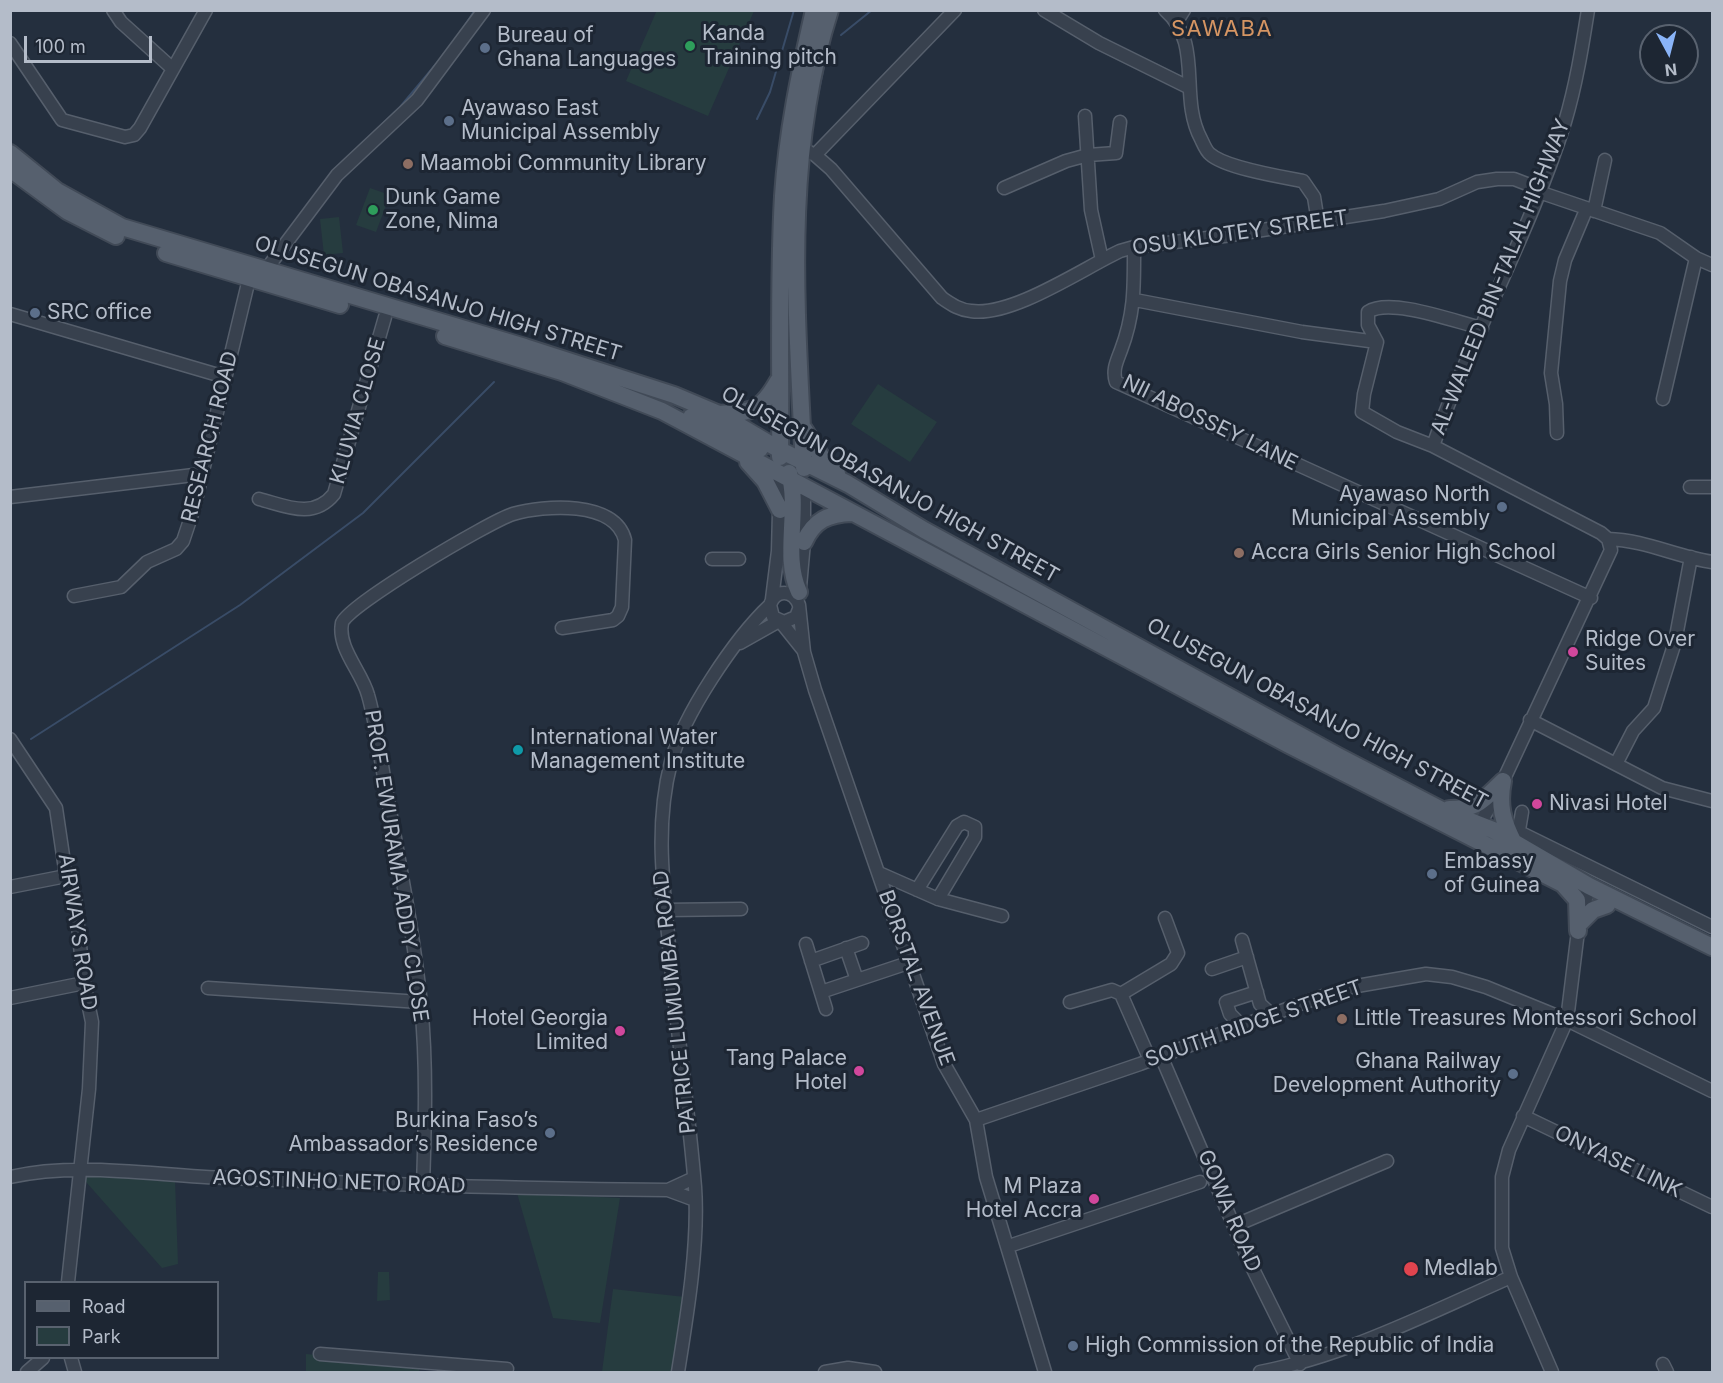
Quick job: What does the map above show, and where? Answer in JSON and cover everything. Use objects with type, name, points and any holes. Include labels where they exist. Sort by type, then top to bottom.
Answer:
[{"type":"main road","points":[[792,467],[779,381],[782,349],[785,174],[796,101],[814,10]]},
{"type":"main road","points":[[792,467],[803,426],[795,274],[795,208],[808,151],[820,43],[830,10]]},
{"type":"main road","name":"OLUSEGUN OBASANJO HIGH STREET","points":[[10,153],[57,191],[122,227],[630,380],[719,414],[852,513],[1476,832],[1515,844],[1607,905],[1713,956]]},
{"type":"main road","name":"OLUSEGUN OBASANJO HIGH STREET","points":[[10,170],[67,211],[109,232],[249,279],[385,317],[562,372],[662,411],[741,455],[848,484],[924,530],[1442,810],[1562,882],[1588,891],[1713,947]]},
{"type":"main road","points":[[782,349],[788,371],[792,467],[792,564],[799,600]]},
{"type":"main road","points":[[719,414],[744,412],[760,407],[779,381]]},
{"type":"main road","points":[[662,411],[684,414],[896,522],[924,530]]},
{"type":"main road","points":[[803,426],[821,456],[848,484]]},
{"type":"main road","points":[[741,455],[765,481],[780,510]]},
{"type":"main road","points":[[804,542],[810,529],[825,517],[852,513]]},
{"type":"main road","points":[[1442,810],[1472,808],[1503,781]]},
{"type":"main road","points":[[1503,781],[1500,798],[1502,816],[1515,844]]},
{"type":"main road","points":[[1562,882],[1578,900],[1580,927]]},
{"type":"main road","points":[[1580,927],[1593,910],[1607,905]]},
{"type":"street","points":[[113,10],[121,22],[172,69]]},
{"type":"street","points":[[10,43],[62,120],[118,137],[134,135],[206,10]]},
{"type":"street","points":[[265,271],[337,175],[417,100],[484,10]]},
{"type":"street","points":[[808,151],[955,10]]},
{"type":"street","points":[[1044,10],[1099,43],[1188,87]]},
{"type":"street","points":[[1165,10],[1180,16],[1188,49],[1188,87],[1197,132],[1210,154],[1224,162],[1303,181],[1314,197],[1318,222]]},
{"type":"street","name":"AL-WALEED BIN-TALAL HIGHWAY","points":[[1588,10],[1573,92],[1539,190],[1433,446],[1553,507],[1608,539]]},
{"type":"street","points":[[1085,116],[1091,210],[1102,260]]},
{"type":"street","points":[[1004,188],[1066,161],[1088,155],[1116,153],[1120,122]]},
{"type":"street","name":"OSU KLOTEY STREET","points":[[808,151],[942,298],[957,308],[981,312],[1018,303],[1102,260],[1134,247],[1384,211],[1439,199],[1477,182],[1497,179],[1514,179],[1590,211],[1660,233],[1696,258],[1713,265]]},
{"type":"street","points":[[1557,433],[1557,404],[1551,373],[1560,281],[1565,260],[1590,211],[1605,160]]},
{"type":"street","name":"NII ABOSSEY LANE","points":[[1134,247],[1135,300],[1129,328],[1114,368],[1116,382],[1591,598]]},
{"type":"street","points":[[1663,399],[1696,258]]},
{"type":"street","name":"RESEARCH ROAD","points":[[74,596],[121,587],[147,562],[176,549],[183,541],[202,474],[249,279]]},
{"type":"street","points":[[1135,300],[1241,321],[1377,342]]},
{"type":"street","points":[[1433,446],[1397,432],[1362,412],[1364,393],[1377,342],[1367,318],[1368,312],[1376,308],[1419,312],[1482,328]]},
{"type":"street","points":[[10,314],[225,377]]},
{"type":"street","name":"KLUVIA CLOSE","points":[[259,499],[303,510],[326,504],[334,494],[385,317]]},
{"type":"street","points":[[792,467],[804,542],[799,600],[792,620],[779,621],[772,615],[771,602],[780,510],[792,467]]},
{"type":"street","points":[[10,497],[202,474]]},
{"type":"street","points":[[1690,487],[1713,487]]},
{"type":"street","name":"PROF. EWURAMA ADDY CLOSE","points":[[423,1186],[425,1060],[420,1002],[379,747],[368,693],[343,640],[342,621],[348,612],[402,577],[501,519],[522,512],[572,506],[616,522],[623,531],[625,540],[622,607],[618,616],[613,620],[562,628]]},
{"type":"street","points":[[1476,832],[1591,598],[1611,550],[1608,539],[1628,539],[1713,562]]},
{"type":"street","points":[[1616,764],[1633,731],[1654,708],[1675,642],[1692,557]]},
{"type":"street","points":[[712,559],[739,559]]},
{"type":"street","points":[[771,602],[785,592],[799,600]]},
{"type":"street","name":"BORSTAL AVENUE","points":[[799,600],[804,652],[814,690],[944,1064],[976,1120],[986,1178],[1009,1245],[1045,1372]]},
{"type":"street","name":"PATRICE LUMUMBA ROAD","points":[[678,1372],[687,1307],[695,1200],[660,862],[662,823],[671,760],[690,716],[734,647],[771,602]]},
{"type":"street","name":"BORSTAL AVENUE","points":[[779,621],[804,652]]},
{"type":"street","name":"PATRICE LUMUMBA ROAD","points":[[734,647],[779,621]]},
{"type":"street","points":[[1530,720],[1662,788],[1713,801]]},
{"type":"street","name":"AIRWAYS ROAD","points":[[10,739],[56,808],[66,876],[75,898],[84,983],[92,1022],[89,1089],[68,1281]]},
{"type":"street","points":[[1522,812],[1519,830],[1521,833],[1713,927]]},
{"type":"street","points":[[917,890],[957,826],[964,822],[975,827],[975,837],[938,899]]},
{"type":"street","points":[[879,873],[938,899],[1002,916]]},
{"type":"street","points":[[10,887],[66,876]]},
{"type":"street","points":[[1552,1372],[1511,1277],[1502,1248],[1502,1177],[1509,1150],[1523,1116],[1567,1020],[1580,927],[1588,891]]},
{"type":"street","points":[[666,910],[741,909]]},
{"type":"street","points":[[1070,1002],[1112,990],[1121,994],[1175,960],[1178,953],[1165,918]]},
{"type":"street","points":[[1242,940],[1260,1004],[1272,1015]]},
{"type":"street","points":[[811,961],[862,943]]},
{"type":"street","points":[[807,944],[826,1009]]},
{"type":"street","points":[[846,948],[857,980]]},
{"type":"street","points":[[1212,969],[1247,957]]},
{"type":"street","points":[[821,992],[908,963]]},
{"type":"street","name":"SOUTH RIDGE STREET","points":[[976,1120],[1351,987],[1426,974],[1452,977],[1486,987],[1567,1020],[1713,1091]]},
{"type":"street","points":[[10,999],[84,983]]},
{"type":"street","points":[[208,988],[420,1002]]},
{"type":"street","points":[[1242,1026],[1230,1014],[1226,1002],[1257,992]]},
{"type":"street","name":"GOWA ROAD","points":[[1121,994],[1156,1058],[1236,1225],[1258,1280],[1300,1364]]},
{"type":"street","name":"ONYASE LINK","points":[[1523,1116],[1713,1208]]},
{"type":"street","points":[[1236,1225],[1387,1161]]},
{"type":"street","name":"AGOSTINHO NETO ROAD","points":[[10,1177],[79,1168],[181,1177],[423,1186],[668,1190],[695,1200]]},
{"type":"street","name":"AGOSTINHO NETO ROAD","points":[[668,1190],[694,1178]]},
{"type":"street","points":[[1009,1245],[1200,1182]]},
{"type":"street","points":[[1260,1372],[1300,1364],[1351,1347],[1511,1277]]},
{"type":"street","points":[[320,1353],[421,1367],[507,1369]]},
{"type":"street","points":[[27,1372],[42,1359]]},
{"type":"street","points":[[825,1372],[848,1368],[874,1372]]},
{"type":"green space","name":"Kanda Training pitch","points":[[657,10],[754,11],[708,116],[626,81]]},
{"type":"green space","name":"Dunk Game Zone, Nima","points":[[370,188],[390,195],[376,232],[356,225]]},
{"type":"green space","points":[[339,217],[343,253],[324,255],[320,219]]},
{"type":"green space","points":[[878,384],[937,422],[910,462],[851,424]]},
{"type":"green space","points":[[79,1174],[175,1180],[178,1264],[162,1268]]},
{"type":"green space","points":[[517,1193],[620,1198],[600,1323],[553,1318]]},
{"type":"green space","points":[[378,1272],[389,1272],[390,1300],[377,1301]]},
{"type":"green space","points":[[613,1289],[685,1297],[674,1372],[602,1372]]},
{"type":"green space","points":[[306,1354],[420,1364],[419,1372],[306,1372]]},
{"type":"waterway","points":[[461,31],[475,10]]},
{"type":"waterway","points":[[757,119],[770,92],[794,10]]},
{"type":"waterway","points":[[841,35],[872,10]]},
{"type":"waterway","points":[[816,105],[825,61]]},
{"type":"waterway","points":[[345,160],[400,107],[436,64]]},
{"type":"waterway","points":[[31,739],[240,605],[363,513],[494,382]]},
{"type":"place","name":"Kanda Training pitch","points":[[690,46]]},
{"type":"place","name":"Bureau of Ghana Languages","points":[[485,48]]},
{"type":"place","name":"Ayawaso East Municipal Assembly","points":[[449,121]]},
{"type":"place","name":"Maamobi Community Library","points":[[408,164]]},
{"type":"place","name":"Dunk Game Zone, Nima","points":[[373,210]]},
{"type":"place","name":"SRC office","points":[[35,313]]},
{"type":"place","name":"Ayawaso North Municipal Assembly","points":[[1502,507]]},
{"type":"place","name":"Accra Girls Senior High School","points":[[1239,553]]},
{"type":"place","name":"Ridge Over Suites","points":[[1573,652]]},
{"type":"place","name":"International Water Management Institute","points":[[518,750]]},
{"type":"place","name":"Nivasi Hotel","points":[[1537,804]]},
{"type":"place","name":"Embassy of Guinea","points":[[1432,874]]},
{"type":"place","name":"Little Treasures Montessori School","points":[[1342,1019]]},
{"type":"place","name":"Hotel Georgia Limited","points":[[620,1031]]},
{"type":"place","name":"Tang Palace Hotel","points":[[859,1071]]},
{"type":"place","name":"Ghana Railway Development Authority","points":[[1513,1074]]},
{"type":"place","name":"Burkina Faso’s Ambassador’s Residence","points":[[550,1133]]},
{"type":"place","name":"M Plaza Hotel Accra","points":[[1094,1199]]},
{"type":"place","name":"Medlab","points":[[1411,1269]]},
{"type":"place","name":"High Commission of the Republic of India","points":[[1073,1346]]},
{"type":"district","name":"SAWABA","points":[[1222,29]]}]
